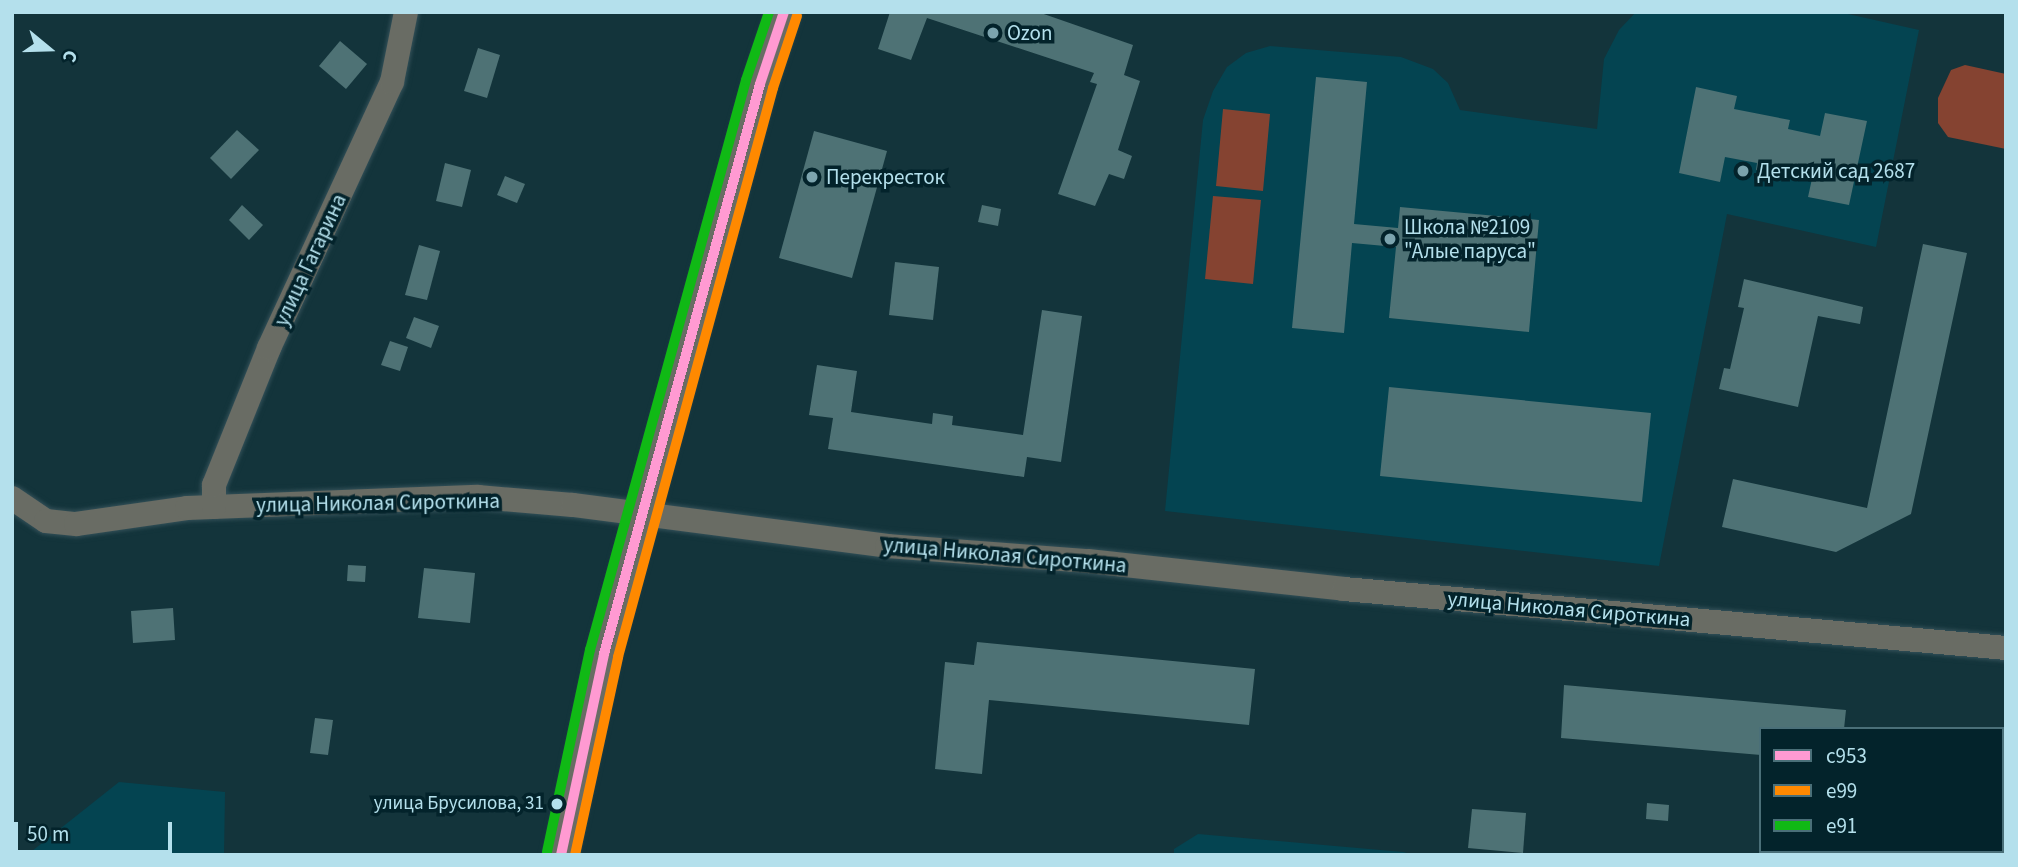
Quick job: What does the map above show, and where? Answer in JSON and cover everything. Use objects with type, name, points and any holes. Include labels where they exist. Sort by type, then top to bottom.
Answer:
[{"type":"street","name":"улица Гагарина","points":[[214,507],[214,485],[269,348],[392,82],[407,12]]},
{"type":"street","points":[[561,855],[604,654],[760,84],[784,12]]},
{"type":"street","name":"улица Николая Сироткина","points":[[12,498],[47,521],[76,524],[214,507],[478,497],[573,505],[887,546],[1088,561],[1345,589],[2006,648]]},
{"type":"shaded area","name":"Школа №2109 \"Алые паруса\"","points":[[1636,12],[1839,12],[1919,30],[1876,247],[1727,214],[1659,566],[1165,511],[1203,120],[1213,91],[1227,67],[1246,53],[1270,46],[1401,57],[1433,69],[1448,83],[1460,110],[1597,129],[1604,59],[1619,30]]},
{"type":"shaded area","points":[[1965,65],[2006,74],[2006,149],[1948,137],[1938,123],[1938,98],[1951,70]]},
{"type":"shaded area","points":[[1223,109],[1270,114],[1263,191],[1216,186]]},
{"type":"shaded area","points":[[1213,196],[1261,200],[1253,284],[1205,279]]},
{"type":"shaded area","points":[[119,782],[225,792],[224,855],[27,855]]},
{"type":"shaded area","points":[[1198,834],[1415,855],[1174,855],[1174,849]]},
{"type":"building","points":[[890,12],[1038,12],[1133,45],[1124,75],[1140,81],[1118,150],[1132,156],[1124,179],[1109,174],[1095,206],[1058,194],[1097,84],[1090,82],[1094,73],[927,18],[911,60],[878,49]]},
{"type":"building","points":[[340,41],[367,64],[346,89],[319,66]]},
{"type":"building","points":[[478,48],[500,55],[487,98],[464,91]]},
{"type":"building","points":[[1316,77],[1367,82],[1354,224],[1398,228],[1400,207],[1539,220],[1529,332],[1389,318],[1396,247],[1352,243],[1344,333],[1292,328]]},
{"type":"building","points":[[1696,87],[1737,96],[1734,109],[1790,120],[1788,129],[1820,136],[1825,113],[1867,121],[1849,205],[1808,197],[1813,174],[1779,167],[1777,175],[1756,170],[1757,163],[1725,157],[1720,182],[1679,173]]},
{"type":"building","points":[[237,130],[259,150],[231,179],[210,158]]},
{"type":"building","points":[[814,131],[887,151],[852,278],[779,258]]},
{"type":"building","points":[[445,163],[471,170],[462,207],[436,201]]},
{"type":"building","points":[[505,176],[525,184],[517,203],[497,195]]},
{"type":"building","points":[[242,205],[263,225],[249,240],[229,220]]},
{"type":"building","points":[[982,205],[1001,209],[998,226],[978,222]]},
{"type":"building","points":[[1923,244],[1967,253],[1911,514],[1836,552],[1722,527],[1733,479],[1867,508]]},
{"type":"building","points":[[419,245],[440,251],[427,300],[405,295]]},
{"type":"building","points":[[895,262],[939,267],[933,320],[889,315]]},
{"type":"building","points":[[1744,279],[1863,307],[1860,324],[1818,316],[1798,407],[1719,389],[1724,368],[1730,369],[1744,308],[1738,307]]},
{"type":"building","points":[[1042,310],[1082,316],[1061,462],[1027,457],[1024,477],[828,449],[833,418],[809,415],[817,365],[857,371],[851,412],[932,424],[933,413],[953,416],[952,425],[1023,435]]},
{"type":"building","points":[[414,317],[439,326],[431,348],[406,338]]},
{"type":"building","points":[[390,341],[408,347],[400,371],[381,365]]},
{"type":"building","points":[[1389,387],[1651,413],[1642,502],[1380,476]]},
{"type":"building","points":[[348,565],[366,566],[365,582],[347,581]]},
{"type":"building","points":[[424,568],[475,573],[470,623],[418,618]]},
{"type":"building","points":[[173,608],[175,640],[133,643],[131,611]]},
{"type":"building","points":[[977,642],[1255,669],[1249,725],[989,700],[982,774],[935,769],[945,662],[974,665]]},
{"type":"building","points":[[1564,685],[1846,710],[1844,727],[1759,727],[1759,755],[1561,738]]},
{"type":"building","points":[[315,718],[333,720],[328,755],[310,753]]},
{"type":"building","points":[[1647,803],[1669,805],[1668,821],[1646,819]]},
{"type":"building","points":[[1472,809],[1526,813],[1523,853],[1468,848]]},
{"type":"transit line","name":"е91","points":[[547,852],[590,650],[746,80],[769,12]]},
{"type":"transit line","name":"с953","points":[[561,855],[604,654],[760,84],[784,12]]},
{"type":"transit line","name":"е99","points":[[575,855],[618,657],[773,88],[797,16]]},
{"type":"place","name":"Ozon","points":[[993,33]]},
{"type":"place","name":"Детский сад 2687","points":[[1743,171]]},
{"type":"place","name":"Перекресток","points":[[812,177]]},
{"type":"place","name":"Школа №2109 \"Алые паруса\"","points":[[1390,239]]},
{"type":"place","name":"улица Брусилова, 31","points":[[557,804]]}]
